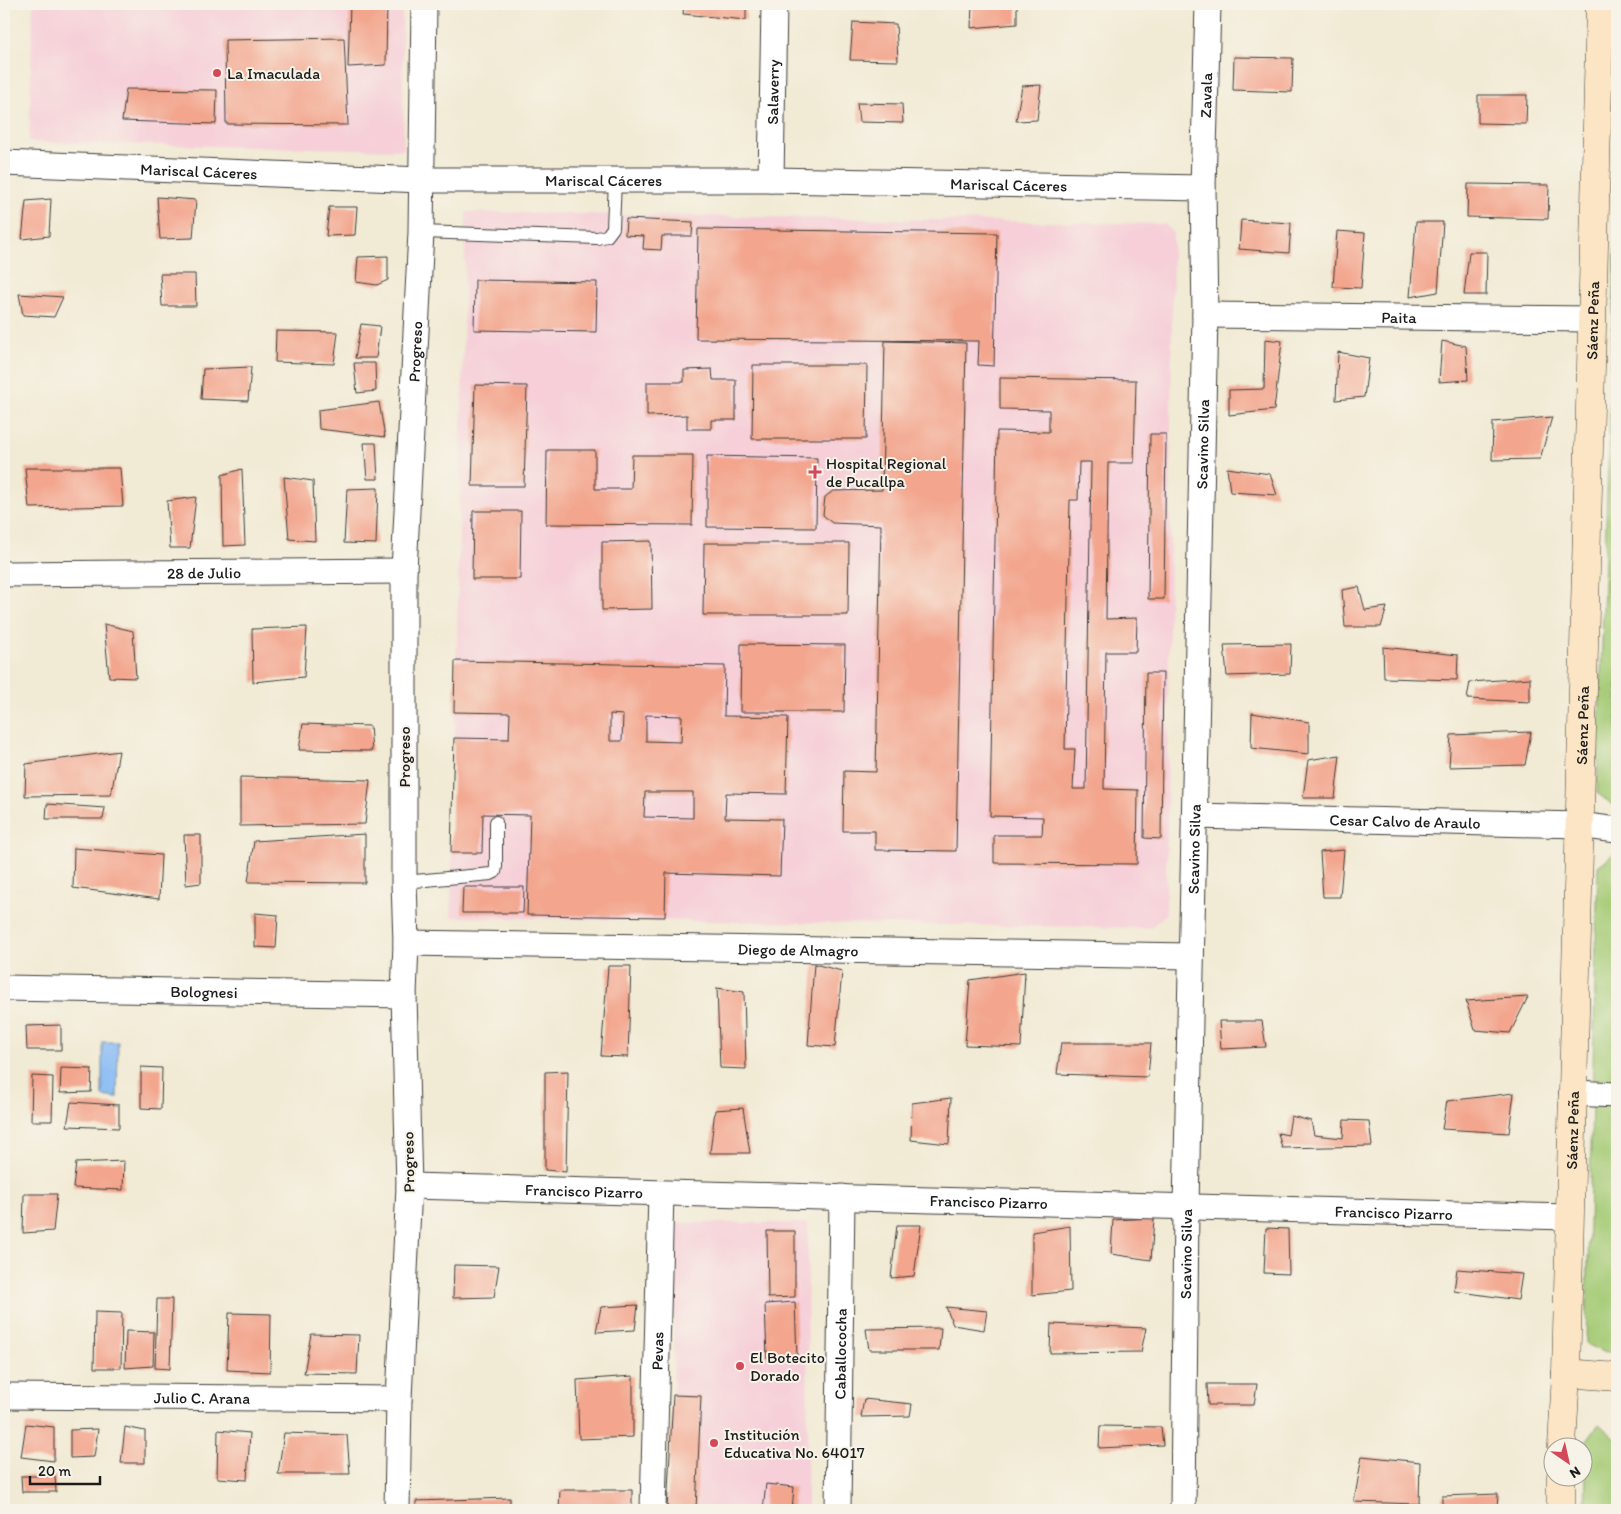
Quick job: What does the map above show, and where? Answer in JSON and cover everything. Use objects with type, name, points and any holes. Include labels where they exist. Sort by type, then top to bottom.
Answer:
[{"type":"main road","name":"Sáenz Peña","points":[[1563,1436],[1566,1373],[1568,1217],[1600,4]]},
{"type":"main road","points":[[1566,1373],[1617,1377]]},
{"type":"main road","points":[[1560,1510],[1561,1486]]},
{"type":"street","name":"Progreso","points":[[396,1510],[409,1186],[404,994],[406,943],[404,882],[404,571],[421,232],[424,4]]},
{"type":"street","name":"Salaverry","points":[[771,180],[774,4]]},
{"type":"street","name":"Zavala","points":[[1203,188],[1208,4]]},
{"type":"street","name":"Mariscal Cáceres","points":[[4,163],[422,180],[771,180],[1203,188]]},
{"type":"street","name":"Scavino Silva","points":[[1183,1510],[1186,1207],[1204,315],[1203,188]]},
{"type":"street","name":"Paita","points":[[1204,315],[1592,319]]},
{"type":"street","name":"28 de Julio","points":[[4,574],[404,571]]},
{"type":"street","name":"Cesar Calvo de Araulo","points":[[1194,816],[1579,826],[1617,830]]},
{"type":"street","name":"Diego de Almagro","points":[[406,943],[1191,956]]},
{"type":"street","name":"Bolognesi","points":[[4,988],[404,994]]},
{"type":"street","points":[[1572,1093],[1617,1095]]},
{"type":"street","name":"Francisco Pizarro","points":[[409,1186],[1568,1217]]},
{"type":"street","name":"Pevas","points":[[653,1510],[661,1193]]},
{"type":"street","name":"Caballococha","points":[[838,1510],[842,1197]]},
{"type":"street","name":"Julio C. Arana","points":[[4,1396],[399,1399]]},
{"type":"lane","points":[[421,232],[597,238],[607,236],[613,228],[615,180]]},
{"type":"lane","points":[[404,882],[491,874],[495,872],[496,822]]},
{"type":"shaded area","name":"La Imaculada","points":[[33,4],[402,4],[404,150],[29,142]]},
{"type":"shaded area","name":"Hospital Regional de Pucallpa","points":[[466,212],[1165,224],[1173,234],[1166,914],[1150,928],[451,917]]},
{"type":"shaded area","name":"El Botecito Dorado","points":[[674,1223],[808,1223],[807,1510],[673,1510]]},
{"type":"green space","points":[[1617,197],[1617,808],[1597,793]]},
{"type":"green space","points":[[1616,852],[1617,1350],[1605,1353],[1586,1344],[1598,866]]},
{"type":"green space","points":[[1599,1424],[1617,1440],[1617,1510],[1585,1510],[1586,1486],[1594,1486],[1594,1436],[1590,1436]]},
{"type":"water","points":[[102,1042],[118,1042],[117,1098],[102,1096]]},
{"type":"building","points":[[350,4],[387,4],[386,65],[348,67]]},
{"type":"building","points":[[684,4],[746,4],[746,20],[683,14]]},
{"type":"building","points":[[972,4],[1017,4],[1017,24],[971,28]]},
{"type":"building","points":[[853,22],[896,24],[898,61],[850,60]]},
{"type":"building","points":[[344,38],[348,125],[226,124],[225,40]]},
{"type":"building","points":[[1234,57],[1293,58],[1292,92],[1233,90]]},
{"type":"building","points":[[1041,85],[1037,120],[1016,121],[1022,86]]},
{"type":"building","points":[[126,89],[217,90],[216,124],[122,121]]},
{"type":"building","points":[[1478,95],[1527,95],[1526,124],[1478,123]]},
{"type":"building","points":[[857,103],[902,104],[903,123],[859,122]]},
{"type":"building","points":[[1468,184],[1549,185],[1548,219],[1467,217]]},
{"type":"building","points":[[157,197],[196,200],[193,238],[160,239]]},
{"type":"building","points":[[51,199],[49,236],[22,239],[26,201]]},
{"type":"building","points":[[329,207],[357,207],[355,235],[326,236]]},
{"type":"building","points":[[626,219],[693,222],[692,236],[662,236],[661,250],[643,249],[644,236],[625,235]]},
{"type":"building","points":[[1241,220],[1291,223],[1289,253],[1239,249]]},
{"type":"building","points":[[1416,222],[1443,222],[1438,292],[1410,297]]},
{"type":"building","points":[[698,229],[997,233],[994,366],[978,365],[979,341],[696,339]]},
{"type":"building","points":[[1337,231],[1365,233],[1361,288],[1333,287]]},
{"type":"building","points":[[1469,252],[1487,252],[1486,295],[1464,295]]},
{"type":"building","points":[[388,256],[388,280],[377,285],[356,282],[358,257]]},
{"type":"building","points":[[160,274],[195,274],[196,306],[162,306]]},
{"type":"building","points":[[475,280],[597,282],[596,332],[474,330]]},
{"type":"building","points":[[19,294],[63,297],[54,317],[23,315]]},
{"type":"building","points":[[361,324],[380,326],[376,358],[355,358]]},
{"type":"building","points":[[276,331],[338,332],[334,364],[275,362]]},
{"type":"building","points":[[1265,339],[1282,341],[1274,410],[1229,415],[1229,390],[1264,389]]},
{"type":"building","points":[[885,341],[966,343],[956,851],[875,850],[875,831],[843,831],[844,771],[876,772],[881,525],[832,523],[823,515],[825,497],[833,491],[882,490]]},
{"type":"building","points":[[1442,341],[1466,346],[1468,380],[1439,382]]},
{"type":"building","points":[[1338,352],[1369,358],[1364,397],[1336,400]]},
{"type":"building","points":[[354,363],[375,363],[376,391],[357,393]]},
{"type":"building","points":[[753,365],[867,365],[866,439],[752,439]]},
{"type":"building","points":[[251,367],[248,401],[201,399],[203,369]]},
{"type":"building","points":[[712,369],[713,380],[736,380],[736,420],[711,420],[711,429],[687,429],[687,415],[647,416],[647,382],[684,382],[684,370]]},
{"type":"building","points":[[1000,378],[1136,380],[1134,463],[1108,463],[1106,619],[1137,618],[1136,652],[1106,652],[1104,789],[1138,790],[1137,864],[994,863],[994,835],[1042,835],[1043,817],[990,816],[997,431],[1049,432],[1049,410],[1000,409]],"holes":[[[1079,462],[1091,462],[1086,789],[1073,789],[1075,749],[1065,749],[1070,500],[1078,500]]]},
{"type":"building","points":[[475,385],[527,386],[524,486],[472,486]]},
{"type":"building","points":[[379,402],[385,437],[319,429],[318,410]]},
{"type":"building","points":[[1552,417],[1540,459],[1492,460],[1493,422]]},
{"type":"building","points":[[1150,434],[1166,434],[1164,599],[1148,599]]},
{"type":"building","points":[[364,443],[376,443],[378,479],[367,479]]},
{"type":"building","points":[[547,450],[595,450],[595,489],[631,489],[632,455],[693,455],[692,525],[546,524]]},
{"type":"building","points":[[707,456],[817,458],[816,528],[707,527]]},
{"type":"building","points":[[25,468],[120,468],[123,506],[29,508]]},
{"type":"building","points":[[1227,468],[1270,474],[1277,495],[1230,492]]},
{"type":"building","points":[[242,469],[245,545],[223,546],[222,475]]},
{"type":"building","points":[[284,477],[313,481],[315,541],[289,539]]},
{"type":"building","points":[[378,488],[376,544],[344,543],[347,489]]},
{"type":"building","points":[[196,497],[190,548],[170,548],[167,501]]},
{"type":"building","points":[[473,511],[521,511],[520,579],[472,579]]},
{"type":"building","points":[[651,541],[652,609],[602,610],[602,542]]},
{"type":"building","points":[[704,543],[849,543],[848,615],[703,615]]},
{"type":"building","points":[[1359,587],[1365,610],[1387,607],[1381,627],[1345,627],[1342,590]]},
{"type":"building","points":[[104,624],[133,631],[136,678],[109,677]]},
{"type":"building","points":[[307,627],[304,677],[253,682],[252,629]]},
{"type":"building","points":[[741,644],[845,645],[844,712],[740,712]]},
{"type":"building","points":[[1291,644],[1290,674],[1227,676],[1224,645]]},
{"type":"building","points":[[1383,647],[1458,655],[1457,680],[1384,678]]},
{"type":"building","points":[[455,661],[725,666],[724,716],[788,717],[786,794],[726,793],[725,818],[782,819],[780,876],[666,873],[665,917],[527,915],[530,815],[483,814],[482,853],[451,853],[454,738],[509,739],[510,713],[454,712]],"holes":[[[610,714],[623,715],[622,741],[610,741]],[[646,715],[682,716],[681,742],[646,741]],[[645,792],[693,792],[693,818],[644,817]]]},
{"type":"building","points":[[1146,673],[1163,673],[1161,839],[1144,838]]},
{"type":"building","points":[[1530,678],[1530,702],[1467,699],[1470,682]]},
{"type":"building","points":[[1252,713],[1309,722],[1309,754],[1251,748]]},
{"type":"building","points":[[303,724],[370,726],[372,751],[299,750]]},
{"type":"building","points":[[1531,732],[1525,765],[1449,767],[1451,735]]},
{"type":"building","points":[[119,751],[111,795],[25,796],[26,764]]},
{"type":"building","points":[[1340,755],[1335,798],[1303,798],[1308,760]]},
{"type":"building","points":[[240,777],[370,780],[365,824],[240,826]]},
{"type":"building","points":[[47,804],[105,808],[103,819],[46,819]]},
{"type":"building","points":[[365,834],[365,883],[248,882],[254,841]]},
{"type":"building","points":[[184,835],[201,835],[201,883],[186,885]]},
{"type":"building","points":[[74,848],[161,855],[159,899],[73,888]]},
{"type":"building","points":[[1344,850],[1340,897],[1323,897],[1320,852]]},
{"type":"building","points":[[463,887],[524,887],[523,913],[462,913]]},
{"type":"building","points":[[255,913],[278,915],[276,948],[255,947]]},
{"type":"building","points":[[814,964],[842,971],[835,1047],[808,1045]]},
{"type":"building","points":[[608,966],[631,966],[628,1057],[601,1056]]},
{"type":"building","points":[[1025,972],[1021,1047],[965,1045],[970,980]]},
{"type":"building","points":[[717,988],[744,992],[746,1069],[720,1068]]},
{"type":"building","points":[[1528,997],[1510,1033],[1475,1030],[1466,1001]]},
{"type":"building","points":[[1219,1021],[1262,1021],[1266,1047],[1221,1049]]},
{"type":"building","points":[[61,1025],[61,1050],[27,1050],[26,1026]]},
{"type":"building","points":[[1061,1043],[1151,1043],[1148,1077],[1057,1074]]},
{"type":"building","points":[[141,1067],[162,1068],[161,1109],[141,1108]]},
{"type":"building","points":[[61,1068],[92,1069],[91,1092],[60,1093]]},
{"type":"building","points":[[568,1071],[566,1172],[545,1170],[545,1072]]},
{"type":"building","points":[[32,1076],[53,1077],[52,1121],[31,1121]]},
{"type":"building","points":[[1514,1093],[1509,1133],[1442,1129],[1447,1101]]},
{"type":"building","points":[[951,1098],[949,1144],[911,1140],[912,1103]]},
{"type":"building","points":[[71,1102],[119,1105],[119,1128],[67,1126]]},
{"type":"building","points":[[743,1108],[750,1153],[710,1153],[715,1110]]},
{"type":"building","points":[[1291,1116],[1311,1121],[1314,1135],[1343,1138],[1344,1120],[1369,1121],[1372,1146],[1282,1148],[1278,1133],[1288,1135]]},
{"type":"building","points":[[124,1161],[123,1190],[73,1188],[76,1163]]},
{"type":"building","points":[[24,1194],[57,1194],[53,1231],[23,1233]]},
{"type":"building","points":[[1154,1218],[1151,1260],[1111,1254],[1113,1220]]},
{"type":"building","points":[[897,1225],[921,1225],[914,1276],[891,1278]]},
{"type":"building","points":[[1070,1226],[1071,1291],[1032,1295],[1032,1232]]},
{"type":"building","points":[[1266,1228],[1288,1229],[1289,1274],[1264,1273]]},
{"type":"building","points":[[767,1231],[795,1231],[795,1297],[768,1298]]},
{"type":"building","points":[[454,1265],[499,1266],[494,1297],[453,1298]]},
{"type":"building","points":[[1457,1269],[1522,1274],[1518,1300],[1454,1291]]},
{"type":"building","points":[[157,1299],[172,1299],[170,1369],[155,1368]]},
{"type":"building","points":[[795,1302],[797,1357],[767,1358],[765,1304]]},
{"type":"building","points":[[638,1305],[635,1330],[596,1332],[601,1307]]},
{"type":"building","points":[[946,1307],[987,1311],[984,1330],[953,1325]]},
{"type":"building","points":[[95,1312],[122,1313],[121,1368],[94,1368]]},
{"type":"building","points":[[229,1313],[271,1314],[270,1372],[227,1370]]},
{"type":"building","points":[[1051,1324],[1146,1328],[1141,1352],[1050,1353]]},
{"type":"building","points":[[941,1328],[939,1350],[869,1350],[866,1329]]},
{"type":"building","points":[[126,1331],[154,1332],[153,1366],[125,1368]]},
{"type":"building","points":[[311,1334],[359,1335],[357,1374],[304,1373]]},
{"type":"building","points":[[633,1376],[633,1437],[579,1439],[577,1380]]},
{"type":"building","points":[[1207,1384],[1257,1384],[1254,1405],[1208,1405]]},
{"type":"building","points":[[673,1395],[701,1396],[696,1510],[667,1510]]},
{"type":"building","points":[[864,1399],[912,1404],[910,1416],[861,1417]]},
{"type":"building","points":[[26,1424],[54,1427],[54,1461],[21,1457]]},
{"type":"building","points":[[1100,1426],[1161,1427],[1163,1445],[1099,1448]]},
{"type":"building","points":[[125,1427],[145,1431],[145,1463],[121,1463]]},
{"type":"building","points":[[98,1429],[94,1457],[70,1458],[70,1430]]},
{"type":"building","points":[[218,1430],[250,1433],[247,1480],[217,1478]]},
{"type":"building","points":[[284,1433],[347,1435],[350,1474],[278,1474]]},
{"type":"building","points":[[1362,1456],[1420,1462],[1419,1504],[1354,1502]]},
{"type":"building","points":[[21,1476],[55,1476],[56,1492],[22,1492]]},
{"type":"building","points":[[766,1484],[794,1487],[792,1510],[763,1510]]},
{"type":"building","points":[[560,1490],[632,1490],[632,1510],[559,1510]]},
{"type":"building","points":[[1498,1494],[1497,1510],[1442,1510],[1442,1496]]},
{"type":"building","points":[[510,1498],[510,1510],[416,1510],[416,1501]]},
{"type":"place","name":"La Imaculada","points":[[217,73]]},
{"type":"place","name":"Hospital Regional de Pucallpa","points":[[815,472]]},
{"type":"place","name":"El Botecito Dorado","points":[[740,1366]]},
{"type":"place","name":"Institución Educativa No. 64017","points":[[714,1443]]}]
